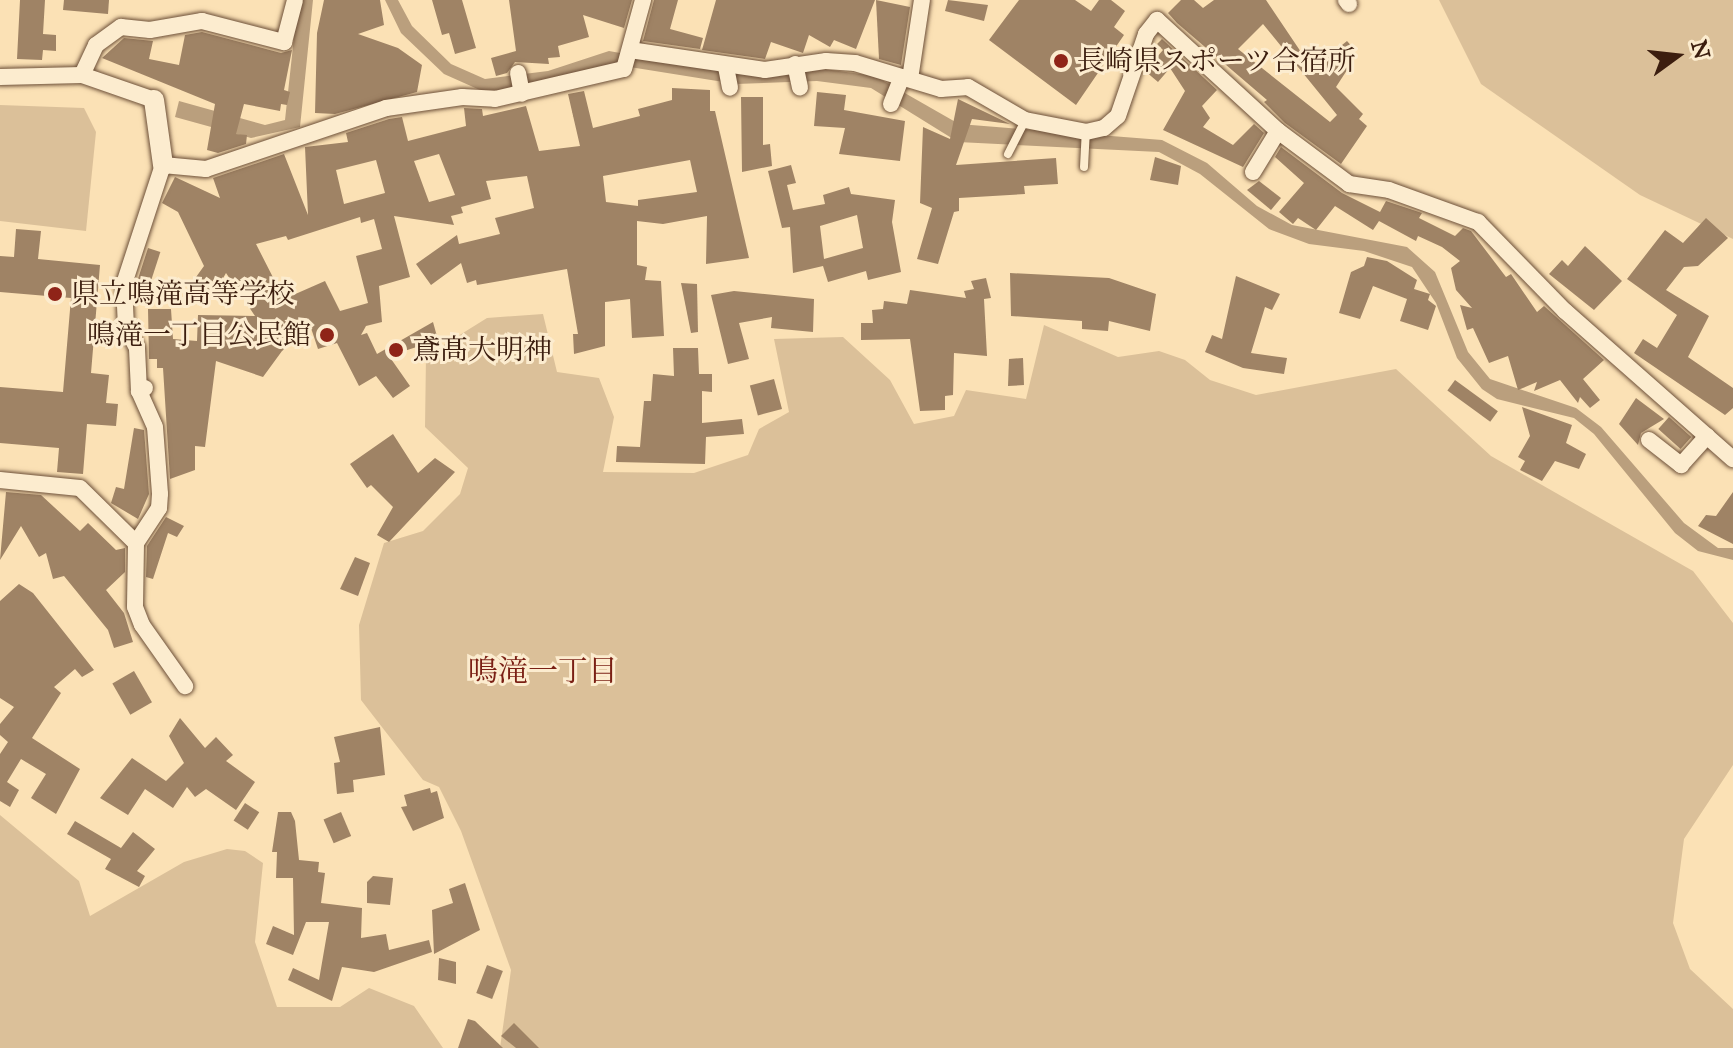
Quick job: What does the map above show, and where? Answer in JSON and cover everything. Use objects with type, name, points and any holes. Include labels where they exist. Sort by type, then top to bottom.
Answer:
[{"type":"street","points":[[82,75],[96,45],[121,27],[150,30],[202,21],[284,42],[295,0]]},
{"type":"street","points":[[163,165],[206,169],[386,108],[522,94],[624,69],[643,0]]},
{"type":"street","points":[[900,87],[922,0]]},
{"type":"street","points":[[630,50],[726,67],[765,70],[795,64],[855,63],[900,87],[968,87],[1025,120],[1086,132],[1104,128],[1118,116],[1146,34],[1157,20],[1278,131],[1349,184],[1389,190],[1478,222],[1565,311],[1733,459]]},
{"type":"street","points":[[795,64],[800,87]]},
{"type":"street","points":[[726,67],[730,88]]},
{"type":"street","points":[[518,73],[522,94]]},
{"type":"street","points":[[0,77],[82,75],[156,109],[163,165],[124,284],[126,327],[137,348],[142,390],[155,427],[160,494],[159,508],[136,543],[138,616],[185,686]]},
{"type":"street","points":[[1253,172],[1278,131]]},
{"type":"street","points":[[1649,440],[1681,465],[1707,436]]},
{"type":"street","points":[[0,480],[80,488],[136,543]]},
{"type":"lane","points":[[1008,154],[1025,120]]},
{"type":"lane","points":[[1084,167],[1086,132]]},
{"type":"shaded area","points":[[298,0],[313,0],[300,127],[251,138],[175,117],[179,101],[265,125],[285,120]]},
{"type":"shaded area","points":[[385,0],[398,0],[412,26],[451,64],[485,79],[548,71],[609,51],[737,74],[774,76],[817,68],[875,76],[959,124],[1162,140],[1207,163],[1257,206],[1292,225],[1407,247],[1435,272],[1468,352],[1490,379],[1576,408],[1601,427],[1684,523],[1718,548],[1733,548],[1733,560],[1698,551],[1675,533],[1594,434],[1574,418],[1497,399],[1482,389],[1457,358],[1436,303],[1412,267],[1364,251],[1309,244],[1269,229],[1200,174],[1159,152],[958,142],[871,88],[817,81],[736,84],[611,64],[491,95],[444,74],[401,33]]},
{"type":"shaded area","points":[[1439,0],[1733,0],[1733,239],[1640,195],[1481,84]]},
{"type":"shaded area","points":[[0,105],[84,108],[96,132],[86,231],[0,221]]},
{"type":"shaded area","points":[[543,314],[557,372],[599,378],[614,417],[603,472],[694,473],[748,455],[759,429],[789,412],[774,339],[843,337],[890,380],[914,424],[954,416],[966,390],[1026,399],[1044,325],[1118,357],[1159,351],[1185,360],[1210,380],[1256,395],[1396,369],[1491,456],[1693,571],[1733,623],[1733,765],[1684,839],[1673,923],[1690,969],[1733,1009],[1733,1048],[500,1048],[511,970],[461,831],[439,787],[423,780],[361,700],[359,625],[384,543],[423,531],[460,494],[468,468],[425,427],[426,356],[487,318]]},
{"type":"shaded area","points":[[0,815],[79,881],[90,916],[184,862],[227,849],[245,851],[263,863],[255,942],[277,1007],[340,1007],[369,988],[414,1006],[443,1048],[0,1048]]},
{"type":"building","points":[[20,0],[45,0],[43,34],[56,35],[56,51],[43,50],[42,60],[17,59]]},
{"type":"building","points":[[64,0],[109,0],[108,14],[63,10]]},
{"type":"building","points":[[324,0],[380,0],[384,25],[358,34],[398,48],[422,65],[417,92],[335,114],[315,113],[317,33]]},
{"type":"building","points":[[432,0],[462,0],[476,48],[455,54],[449,33],[442,35]]},
{"type":"building","points":[[509,0],[632,0],[624,28],[583,15],[589,37],[558,46],[560,57],[548,58],[549,64],[515,62],[507,73],[496,76],[491,58],[516,51]]},
{"type":"building","points":[[654,0],[678,0],[670,29],[703,38],[700,49],[643,41]]},
{"type":"building","points":[[716,0],[875,0],[856,49],[834,40],[830,47],[809,35],[803,53],[771,42],[765,59],[702,50]]},
{"type":"building","points":[[876,0],[910,7],[901,65],[879,59]]},
{"type":"building","points":[[948,0],[988,5],[984,21],[945,11]]},
{"type":"building","name":"長崎県スポーツ合宿所","points":[[1019,0],[1075,0],[1091,11],[1099,0],[1111,0],[1125,11],[1114,27],[1124,35],[1076,105],[989,40]]},
{"type":"building","points":[[1181,0],[1194,0],[1203,8],[1214,0],[1266,0],[1305,58],[1313,46],[1331,54],[1347,41],[1355,50],[1342,62],[1349,67],[1336,87],[1363,114],[1359,119],[1367,126],[1341,164],[1285,123],[1264,102],[1267,100],[1168,13]],"holes":[[[1263,24],[1337,115],[1330,122],[1238,49]]]},
{"type":"building","points":[[202,32],[281,53],[292,50],[284,90],[290,92],[287,105],[281,104],[280,111],[244,104],[236,134],[247,135],[246,144],[218,153],[207,150],[215,104],[102,58],[124,38],[153,41],[149,59],[179,65],[185,35]]},
{"type":"building","points":[[1162,39],[1217,90],[1202,106],[1210,118],[1203,127],[1233,145],[1254,124],[1264,133],[1243,167],[1163,130],[1185,91],[1170,68],[1158,82],[1145,71],[1163,50],[1157,44]]},
{"type":"building","points":[[672,88],[710,90],[710,111],[715,111],[749,258],[706,264],[707,216],[663,224],[637,221],[637,265],[647,267],[645,280],[661,281],[664,336],[632,338],[630,299],[605,302],[605,346],[574,354],[573,334],[578,334],[567,269],[477,285],[476,280],[467,283],[461,263],[431,285],[416,264],[457,235],[459,244],[500,234],[495,218],[534,208],[527,176],[486,181],[491,199],[461,207],[463,213],[451,216],[454,225],[394,216],[410,277],[379,286],[382,322],[366,326],[361,335],[367,333],[377,354],[433,322],[438,340],[389,356],[410,386],[393,398],[376,376],[359,386],[337,343],[318,349],[311,328],[282,351],[263,377],[216,361],[205,447],[195,446],[195,470],[170,479],[163,368],[157,368],[157,359],[149,359],[148,309],[171,309],[173,339],[197,341],[198,315],[255,316],[226,273],[207,306],[186,291],[204,266],[178,212],[162,203],[175,177],[220,198],[213,178],[284,154],[308,215],[305,147],[348,142],[346,133],[389,119],[402,117],[408,141],[466,126],[464,108],[482,109],[483,116],[526,106],[539,151],[580,146],[568,94],[584,91],[593,128],[640,116],[638,109],[672,100]],"holes":[[[439,154],[455,195],[429,202],[414,161]],[[376,160],[385,193],[344,204],[336,170]],[[690,160],[697,192],[638,200],[638,206],[606,202],[603,176]],[[360,217],[361,223],[374,219],[382,249],[356,256],[368,303],[340,311],[325,281],[284,299],[256,244],[286,236],[288,240]]]},
{"type":"building","points":[[817,92],[846,95],[844,110],[905,121],[900,161],[839,154],[845,128],[814,126]]},
{"type":"building","points":[[741,97],[763,97],[763,145],[770,144],[772,166],[742,172]]},
{"type":"building","points":[[958,99],[1010,124],[972,119],[956,165],[1056,158],[1058,184],[1024,186],[1025,194],[959,198],[959,211],[954,212],[938,264],[917,259],[932,208],[920,203],[923,127],[950,139]]},
{"type":"building","points":[[1281,147],[1342,193],[1380,212],[1386,201],[1422,213],[1419,218],[1455,236],[1463,228],[1471,231],[1506,277],[1511,274],[1537,312],[1544,306],[1604,360],[1583,379],[1600,400],[1590,408],[1580,397],[1578,403],[1560,380],[1534,391],[1537,382],[1518,390],[1508,356],[1489,363],[1473,328],[1467,330],[1460,305],[1472,308],[1456,290],[1451,268],[1460,261],[1442,247],[1418,236],[1416,241],[1379,221],[1373,230],[1335,206],[1316,230],[1298,218],[1293,224],[1279,212],[1304,183],[1275,157]]},
{"type":"building","points":[[1155,157],[1181,166],[1178,185],[1150,180]]},
{"type":"building","points":[[791,165],[796,183],[787,185],[793,210],[825,204],[823,195],[849,187],[851,194],[895,200],[892,222],[901,272],[868,280],[866,271],[828,282],[823,266],[793,273],[790,227],[782,228],[768,171]],"holes":[[[857,215],[863,248],[824,259],[820,226]]]},
{"type":"building","points":[[1259,181],[1281,198],[1271,210],[1247,190]]},
{"type":"building","points":[[1706,218],[1728,238],[1698,266],[1684,267],[1666,290],[1709,316],[1688,357],[1733,388],[1733,408],[1725,415],[1634,353],[1643,339],[1657,348],[1677,315],[1627,279],[1665,230],[1683,243]]},
{"type":"building","points":[[16,229],[41,231],[38,259],[100,265],[91,373],[109,375],[106,403],[118,404],[116,426],[87,424],[83,474],[57,472],[59,448],[0,443],[0,387],[63,392],[71,298],[0,292],[0,256],[14,257]]},
{"type":"building","points":[[1585,246],[1622,281],[1594,310],[1549,274],[1562,260],[1568,266]]},
{"type":"building","points":[[148,248],[160,252],[149,287],[137,283]]},
{"type":"building","points":[[1367,257],[1387,261],[1417,280],[1414,289],[1430,294],[1428,300],[1436,306],[1428,330],[1400,321],[1407,299],[1373,286],[1360,319],[1339,313],[1351,272],[1364,266]]},
{"type":"building","points":[[1010,273],[1109,278],[1156,294],[1150,331],[1109,321],[1108,331],[1082,329],[1082,321],[1011,316]]},
{"type":"building","points":[[1236,276],[1280,294],[1272,310],[1265,307],[1251,353],[1287,358],[1284,374],[1243,368],[1205,352],[1212,335],[1222,339]]},
{"type":"building","points":[[986,278],[991,298],[984,299],[987,356],[954,353],[953,395],[945,396],[945,410],[920,411],[910,339],[861,340],[861,323],[873,323],[872,310],[883,309],[884,301],[907,304],[910,290],[966,298],[964,291],[974,289],[971,281]]},
{"type":"building","points":[[681,283],[697,284],[698,332],[691,333]]},
{"type":"building","points":[[734,291],[814,299],[813,332],[771,328],[772,317],[739,323],[749,359],[728,364],[711,295]]},
{"type":"building","points":[[673,348],[698,348],[699,374],[712,374],[712,392],[702,391],[702,423],[742,419],[744,434],[706,437],[705,464],[616,462],[617,446],[640,447],[644,401],[651,401],[653,374],[674,376]]},
{"type":"building","points":[[1023,358],[1024,385],[1008,386],[1009,359]]},
{"type":"building","points":[[774,379],[782,409],[758,415],[750,385]]},
{"type":"building","points":[[1455,380],[1498,411],[1490,422],[1447,391]]},
{"type":"building","points":[[1636,398],[1664,419],[1641,433],[1638,445],[1619,424]]},
{"type":"building","points":[[1522,407],[1572,425],[1566,443],[1586,454],[1579,469],[1555,461],[1542,481],[1520,470],[1525,461],[1518,457],[1530,436]]},
{"type":"building","points":[[1669,417],[1691,437],[1681,449],[1658,429]]},
{"type":"building","points":[[134,428],[144,430],[149,494],[138,519],[111,503],[116,487],[124,489]]},
{"type":"building","points":[[393,434],[418,473],[435,458],[455,472],[389,542],[377,535],[393,507],[371,485],[367,488],[350,464]]},
{"type":"building","points":[[6,492],[41,495],[80,531],[88,523],[116,550],[125,548],[125,572],[106,590],[124,613],[133,642],[114,648],[108,630],[64,576],[53,579],[46,553],[39,557],[21,526],[0,560]]},
{"type":"building","points":[[1733,492],[1733,544],[1698,526],[1706,515],[1716,516]]},
{"type":"building","points":[[166,517],[184,526],[177,537],[168,533],[153,579],[146,577],[147,546]]},
{"type":"building","points":[[355,557],[370,563],[358,596],[340,589]]},
{"type":"building","points":[[19,584],[33,593],[94,670],[82,677],[75,669],[54,687],[61,693],[32,738],[80,769],[56,814],[31,798],[46,774],[21,759],[7,782],[19,790],[10,807],[0,801],[0,754],[8,742],[0,735],[0,724],[14,707],[0,698],[0,601]]},
{"type":"building","points":[[134,671],[152,702],[130,715],[112,684]]},
{"type":"building","points":[[180,718],[205,748],[216,737],[233,755],[226,761],[255,782],[236,810],[206,789],[195,797],[187,787],[173,808],[145,789],[128,815],[100,798],[132,758],[166,781],[184,763],[169,736]]},
{"type":"building","points":[[380,727],[385,775],[353,780],[354,792],[337,794],[334,763],[340,762],[334,737]]},
{"type":"building","points":[[430,788],[431,793],[437,791],[444,818],[413,831],[401,807],[407,806],[404,795]]},
{"type":"building","points":[[245,803],[259,812],[248,830],[234,821]]},
{"type":"building","points":[[278,812],[291,812],[295,821],[299,860],[319,862],[318,872],[325,873],[321,903],[362,908],[361,938],[386,934],[389,950],[429,940],[432,952],[374,972],[342,967],[332,1001],[288,980],[293,968],[319,980],[329,922],[306,922],[293,955],[266,944],[273,926],[294,935],[293,878],[276,878],[277,852],[272,852]]},
{"type":"building","points":[[341,812],[351,836],[334,843],[324,819]]},
{"type":"building","points":[[75,821],[121,848],[133,832],[155,849],[137,871],[145,876],[139,887],[105,869],[111,859],[67,834]]},
{"type":"building","points":[[373,876],[393,878],[390,905],[367,903],[367,882]]},
{"type":"building","points":[[465,883],[480,930],[434,954],[432,910],[453,903],[449,889]]},
{"type":"building","points":[[439,958],[456,962],[456,984],[438,980]]},
{"type":"building","points":[[487,965],[503,971],[492,999],[476,993]]},
{"type":"building","points":[[468,1019],[475,1021],[503,1048],[458,1048]]},
{"type":"building","points":[[514,1023],[539,1048],[516,1048],[501,1036]]},
{"type":"place","name":"長崎県スポーツ合宿所","points":[[1061,61]]},
{"type":"place","name":"県立鳴滝高等学校","points":[[55,294]]},
{"type":"place","name":"鳴滝一丁目公民館","points":[[327,335]]},
{"type":"place","name":"鳶髙大明神","points":[[396,350]]},
{"type":"district","name":"鳴滝一丁目","points":[[543,671]]}]
